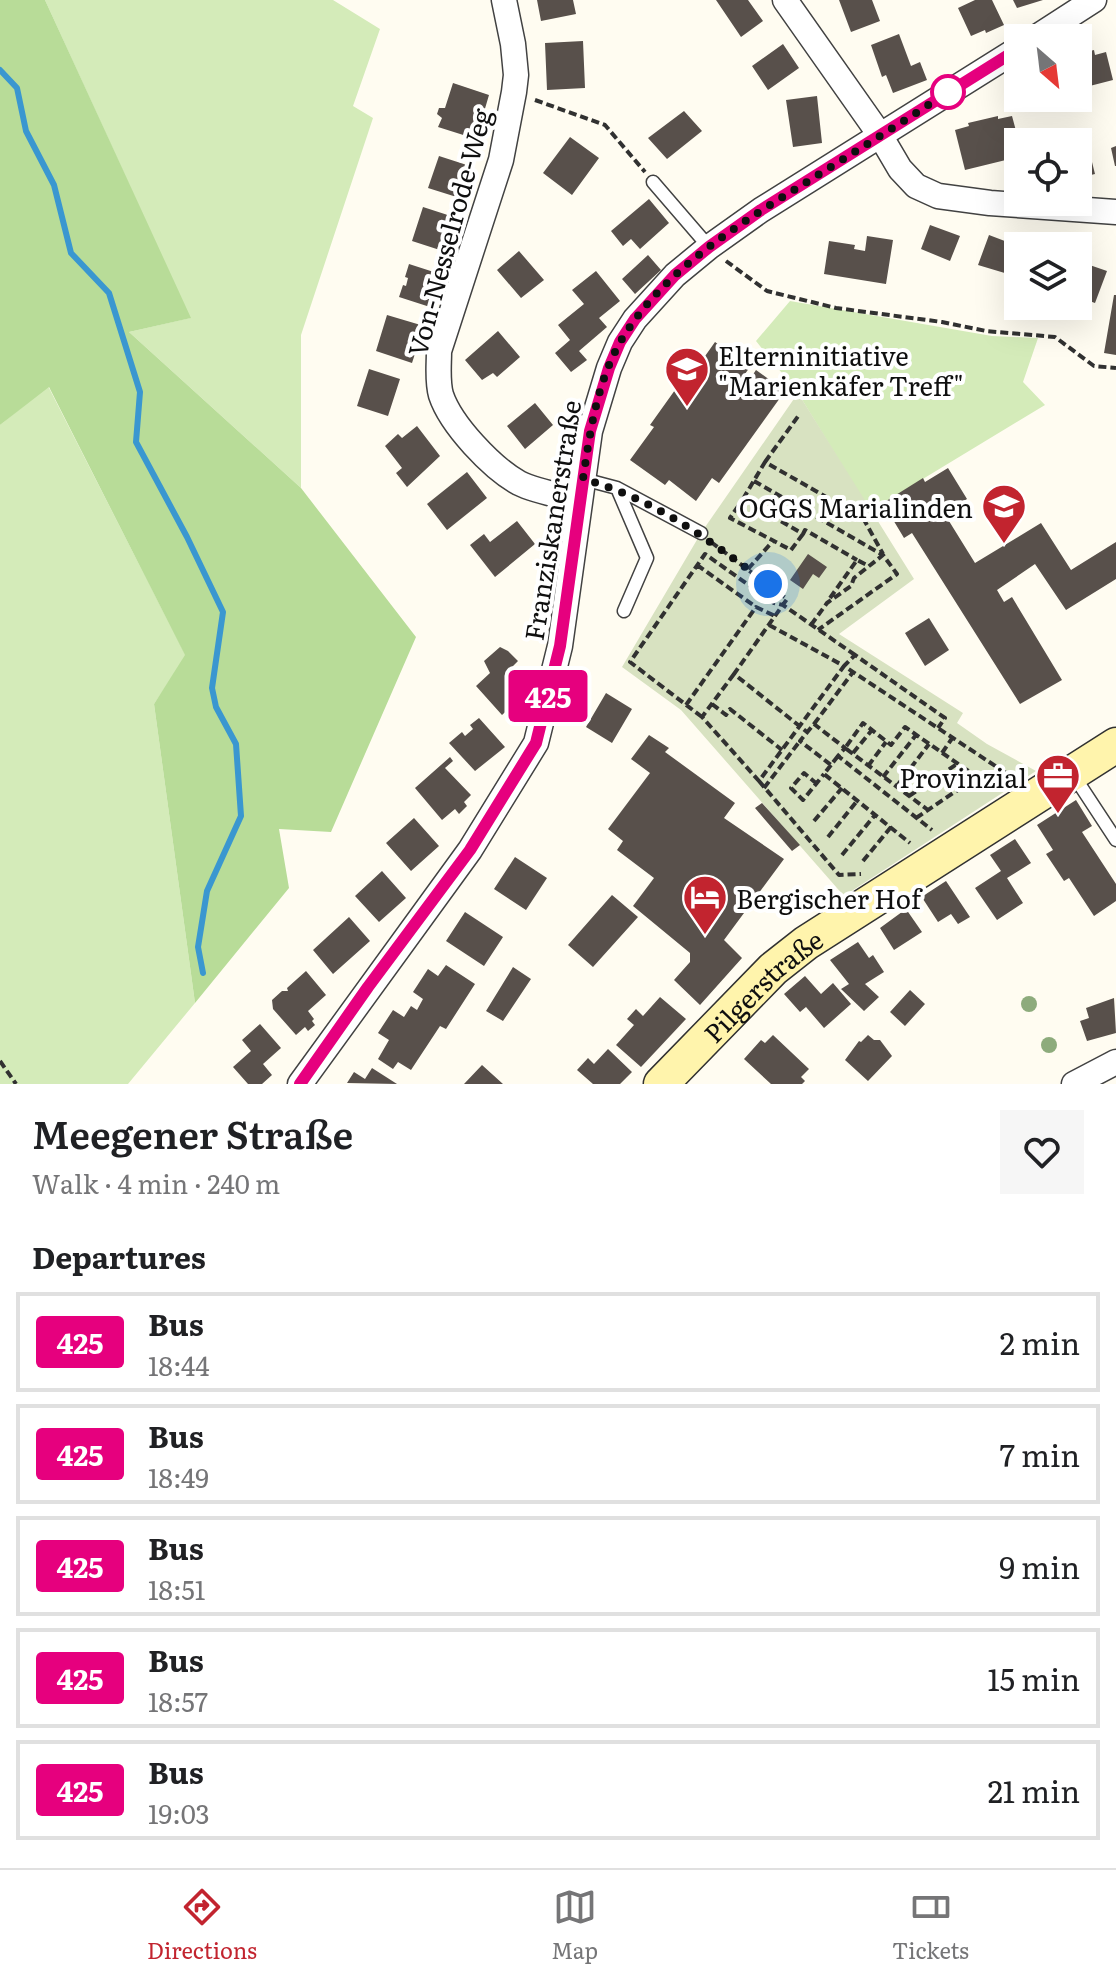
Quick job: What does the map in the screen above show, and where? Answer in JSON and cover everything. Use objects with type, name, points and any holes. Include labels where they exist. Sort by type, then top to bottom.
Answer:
[{"type":"main road","name":"Pilgerstraße","points":[[661,1084],[773,969],[806,943],[1116,745]]},
{"type":"street","name":"Von-Nesselrode-Weg","points":[[504,0],[513,44],[514,92],[501,160],[439,351],[441,395],[456,422],[475,445],[517,482],[581,489]]},
{"type":"street","points":[[785,0],[880,135],[900,169],[916,186],[938,196],[990,203],[1116,212]]},
{"type":"street","points":[[1057,24],[1094,0]]},
{"type":"street","name":"Franziskanerstraße","points":[[300,1084],[470,850],[536,743],[560,646],[590,431],[599,394],[620,342],[651,299],[709,247],[1004,58]]},
{"type":"street","points":[[1074,1084],[1116,1062]]},
{"type":"lane","points":[[653,182],[709,247]]},
{"type":"lane","points":[[581,489],[617,488],[701,533]]},
{"type":"lane","points":[[617,488],[647,558],[624,611]]},
{"type":"lane","points":[[1071,772],[1116,840]]},
{"type":"path","points":[[514,92],[605,125],[653,182]]},
{"type":"path","points":[[709,247],[767,291],[836,308],[986,331],[1055,337],[1094,366],[1116,368]]},
{"type":"path","points":[[799,415],[730,518],[791,550],[805,530],[869,566]]},
{"type":"path","points":[[765,462],[863,518],[897,574],[818,630]]},
{"type":"path","points":[[754,481],[883,555]]},
{"type":"path","points":[[743,499],[803,534]]},
{"type":"path","points":[[701,533],[787,599],[702,717]]},
{"type":"path","points":[[748,569],[774,541]]},
{"type":"path","points":[[869,874],[839,875],[702,717],[630,662],[705,554],[945,718],[938,728]]},
{"type":"path","points":[[827,603],[851,586],[854,578],[883,555]]},
{"type":"path","points":[[811,625],[857,560]]},
{"type":"path","points":[[697,565],[756,607],[775,616]]},
{"type":"path","points":[[686,705],[756,607]]},
{"type":"path","points":[[769,625],[844,666],[1014,776],[1002,784]]},
{"type":"path","points":[[759,781],[855,655]]},
{"type":"path","points":[[764,788],[853,672]]},
{"type":"path","points":[[734,674],[807,732]]},
{"type":"path","points":[[712,704],[726,715],[730,709],[782,750]]},
{"type":"path","points":[[817,784],[804,773],[791,788],[803,800],[817,784],[863,723],[891,745],[905,727],[977,777],[916,818]]},
{"type":"path","points":[[814,724],[928,810]]},
{"type":"path","points":[[852,753],[872,730]]},
{"type":"path","points":[[883,777],[916,735]]},
{"type":"path","points":[[942,753],[953,737]]},
{"type":"path","points":[[800,741],[831,765]]},
{"type":"path","points":[[868,766],[886,741]]},
{"type":"path","points":[[896,787],[929,744]]},
{"type":"path","points":[[838,756],[935,832],[923,838]]},
{"type":"path","points":[[909,796],[957,764]]},
{"type":"path","points":[[824,774],[912,845],[902,852]]},
{"type":"path","points":[[814,821],[842,788]]},
{"type":"path","points":[[828,837],[857,801]]},
{"type":"path","points":[[842,855],[875,815]]},
{"type":"path","points":[[863,861],[891,827]]},
{"type":"path","points":[[0,1061],[16,1084]]},
{"type":"green space","points":[[0,0],[45,0],[191,318],[129,332],[301,488],[416,637],[331,832],[279,829],[289,888],[195,1003],[154,704],[185,655],[49,387],[0,425]]},
{"type":"green space","points":[[45,0],[333,0],[380,29],[353,106],[373,118],[301,335],[301,488],[129,332],[190,318]]},
{"type":"green space","points":[[790,301],[992,336],[1038,338],[1023,382],[1045,405],[870,511],[798,393],[756,341]]},
{"type":"green space","points":[[48,386],[186,656],[154,704],[195,1003],[128,1084],[0,1084],[0,425]]},
{"type":"green space","points":[[798,393],[914,579],[839,634],[963,713],[957,723],[1036,771],[844,896],[681,710],[622,667],[701,533]]},
{"type":"building","points":[[537,0],[573,0],[576,14],[541,21]]},
{"type":"building","points":[[716,0],[748,0],[763,21],[741,37]]},
{"type":"building","points":[[839,0],[872,0],[880,21],[851,32]]},
{"type":"building","points":[[975,0],[992,0],[1004,25],[971,36],[958,8]]},
{"type":"building","points":[[1013,0],[1043,0],[1017,8]]},
{"type":"building","points":[[899,34],[911,66],[920,62],[927,80],[893,93],[886,75],[882,77],[871,45]]},
{"type":"building","points":[[583,41],[585,88],[547,90],[545,43]]},
{"type":"building","points":[[783,44],[799,68],[768,90],[752,66]]},
{"type":"building","points":[[1092,50],[1095,55],[1106,52],[1113,80],[1092,85]]},
{"type":"building","points":[[453,83],[489,95],[476,139],[438,127],[442,118],[437,114],[439,108],[445,108]]},
{"type":"building","points":[[817,96],[822,143],[793,147],[786,100]]},
{"type":"building","points":[[684,111],[702,131],[667,159],[648,138]]},
{"type":"building","points":[[1012,116],[1015,128],[1004,128],[1004,160],[965,170],[955,130],[969,126],[968,123]]},
{"type":"building","points":[[570,137],[599,158],[572,195],[543,173]]},
{"type":"building","points":[[1116,146],[1116,166],[1115,166],[1111,148]]},
{"type":"building","points":[[439,156],[473,167],[463,199],[428,188]]},
{"type":"building","points":[[649,199],[669,223],[640,249],[631,239],[623,246],[611,231]]},
{"type":"building","points":[[423,207],[457,218],[446,252],[412,241]]},
{"type":"building","points":[[930,225],[960,236],[950,261],[921,249]]},
{"type":"building","points":[[989,235],[1004,241],[1004,273],[978,265]]},
{"type":"building","points":[[867,236],[893,240],[886,284],[824,274],[829,241],[855,245],[854,249],[865,251]]},
{"type":"building","points":[[519,251],[544,280],[521,298],[497,270]]},
{"type":"building","points":[[648,255],[661,270],[635,294],[622,279]]},
{"type":"building","points":[[409,264],[440,274],[430,307],[399,297],[403,285],[406,286]]},
{"type":"building","points":[[1092,266],[1107,271],[1095,303],[1092,302]]},
{"type":"building","points":[[596,271],[620,301],[599,318],[607,327],[579,351],[587,360],[571,372],[555,353],[570,340],[558,325],[584,304],[572,290]]},
{"type":"building","points":[[1116,295],[1116,355],[1104,353]]},
{"type":"building","points":[[387,315],[424,326],[412,363],[376,351]]},
{"type":"building","points":[[498,331],[520,357],[497,377],[493,373],[482,380],[465,360]]},
{"type":"building","points":[[715,342],[750,367],[742,378],[748,382],[756,370],[785,391],[719,483],[712,478],[696,501],[669,480],[665,485],[630,460],[675,390],[679,393]]},
{"type":"building","points":[[369,369],[400,379],[388,416],[357,406]]},
{"type":"building","points":[[535,403],[553,425],[525,449],[507,426]]},
{"type":"building","points":[[417,426],[440,456],[407,487],[396,473],[402,468],[385,446],[398,434],[402,438]]},
{"type":"building","points":[[948,468],[967,499],[944,513],[975,563],[1041,523],[1071,570],[1116,542],[1116,579],[1066,610],[1035,564],[997,590],[1004,602],[1012,597],[1062,680],[1020,704],[912,533],[904,538],[883,503],[923,478],[925,482]]},
{"type":"building","points":[[467,472],[487,498],[447,530],[427,504]]},
{"type":"building","points":[[517,521],[535,544],[495,577],[470,545],[484,534],[490,542]]},
{"type":"building","points":[[808,554],[827,567],[819,578],[813,574],[803,589],[790,580]]},
{"type":"building","points":[[929,618],[949,650],[925,666],[905,633]]},
{"type":"building","points":[[500,647],[518,661],[511,668],[530,689],[502,715],[476,686],[490,673],[484,661]]},
{"type":"building","points":[[606,693],[632,709],[612,743],[586,727]]},
{"type":"building","points":[[479,718],[505,747],[475,771],[449,743],[462,732],[465,736],[473,729],[470,725]]},
{"type":"building","points":[[649,735],[669,748],[665,752],[735,803],[724,818],[784,859],[724,940],[742,958],[700,1005],[674,980],[690,962],[690,953],[633,906],[654,878],[617,850],[623,841],[608,829],[650,773],[631,759]]},
{"type":"building","points":[[450,757],[453,761],[445,768],[471,795],[464,802],[467,806],[459,814],[455,809],[442,820],[415,788]]},
{"type":"building","points":[[1076,800],[1092,826],[1082,832],[1116,884],[1116,901],[1094,916],[1069,878],[1064,881],[1046,854],[1053,850],[1037,825]]},
{"type":"building","points":[[762,803],[800,845],[792,851],[755,808]]},
{"type":"building","points":[[414,818],[439,846],[411,871],[386,843]]},
{"type":"building","points":[[1015,839],[1031,863],[1007,878],[1023,903],[997,920],[975,888],[1001,871],[990,855]]},
{"type":"building","points":[[515,857],[547,878],[526,910],[494,889]]},
{"type":"building","points":[[382,871],[406,898],[379,922],[355,896]]},
{"type":"building","points":[[946,881],[970,917],[958,924],[951,914],[938,922],[923,899]]},
{"type":"building","points":[[612,895],[638,917],[593,967],[568,945]]},
{"type":"building","points":[[906,909],[922,932],[894,950],[880,928]]},
{"type":"building","points":[[465,912],[503,937],[484,966],[446,941]]},
{"type":"building","points":[[349,917],[370,941],[333,974],[313,950]]},
{"type":"building","points":[[858,942],[869,958],[873,955],[884,972],[865,984],[879,997],[864,1011],[841,989],[849,984],[830,960]]},
{"type":"building","points":[[446,965],[475,984],[446,1029],[440,1026],[411,1070],[398,1062],[393,1069],[378,1059],[389,1040],[378,1033],[393,1010],[404,1017],[411,1006],[417,1010],[423,999],[413,992],[428,969],[438,976]]},
{"type":"building","points":[[513,967],[531,979],[503,1021],[486,1011]]},
{"type":"building","points":[[306,971],[326,995],[308,1011],[315,1025],[308,1031],[305,1027],[296,1035],[273,1009],[272,1000],[282,991],[288,991],[287,988]]},
{"type":"building","points":[[805,976],[821,994],[833,983],[851,1004],[824,1028],[806,1007],[800,1012],[784,994]]},
{"type":"building","points":[[910,990],[925,1004],[905,1026],[890,1012]]},
{"type":"building","points":[[660,997],[686,1019],[641,1067],[616,1045],[634,1025],[627,1019],[636,1009],[643,1016]]},
{"type":"building","points":[[1114,998],[1116,1033],[1087,1041],[1080,1021],[1089,1018],[1086,1008]]},
{"type":"building","points":[[260,1024],[281,1048],[263,1064],[272,1075],[262,1084],[248,1084],[233,1067],[251,1051],[242,1040]]},
{"type":"building","points":[[773,1035],[809,1069],[801,1077],[805,1081],[802,1084],[771,1084],[744,1059],[761,1040],[765,1043]]},
{"type":"building","points":[[868,1035],[880,1040],[892,1056],[868,1081],[845,1060],[859,1041]]},
{"type":"building","points":[[608,1049],[632,1072],[620,1084],[593,1084],[577,1070],[588,1058],[594,1064]]},
{"type":"building","points":[[482,1065],[503,1084],[464,1084]]},
{"type":"building","points":[[372,1068],[397,1084],[347,1083],[354,1072],[365,1079]]},
{"type":"waterway","points":[[0,70],[17,88],[26,131],[54,185],[71,253],[109,293],[140,392],[136,442],[223,612],[212,688],[216,707],[236,744],[241,816],[207,891],[198,947],[203,973]]},
{"type":"bus line","name":"425","points":[[300,1084],[470,850],[536,743],[560,646],[590,431],[609,368],[620,342],[635,319],[675,275],[761,210],[1004,58]]},
{"type":"place","name":"Elterninitiative \"Marienkäfer Treff\"","points":[[687,408]]},
{"type":"place","name":"OGGS Marialinden","points":[[1004,545]]},
{"type":"place","name":"Provinzial","points":[[1058,815]]},
{"type":"place","name":"Bergischer Hof","points":[[705,936]]},
{"type":"route","points":[[768,584],[701,533],[617,488],[583,479],[599,394],[620,342],[651,299],[675,275],[761,210],[948,92]]}]
